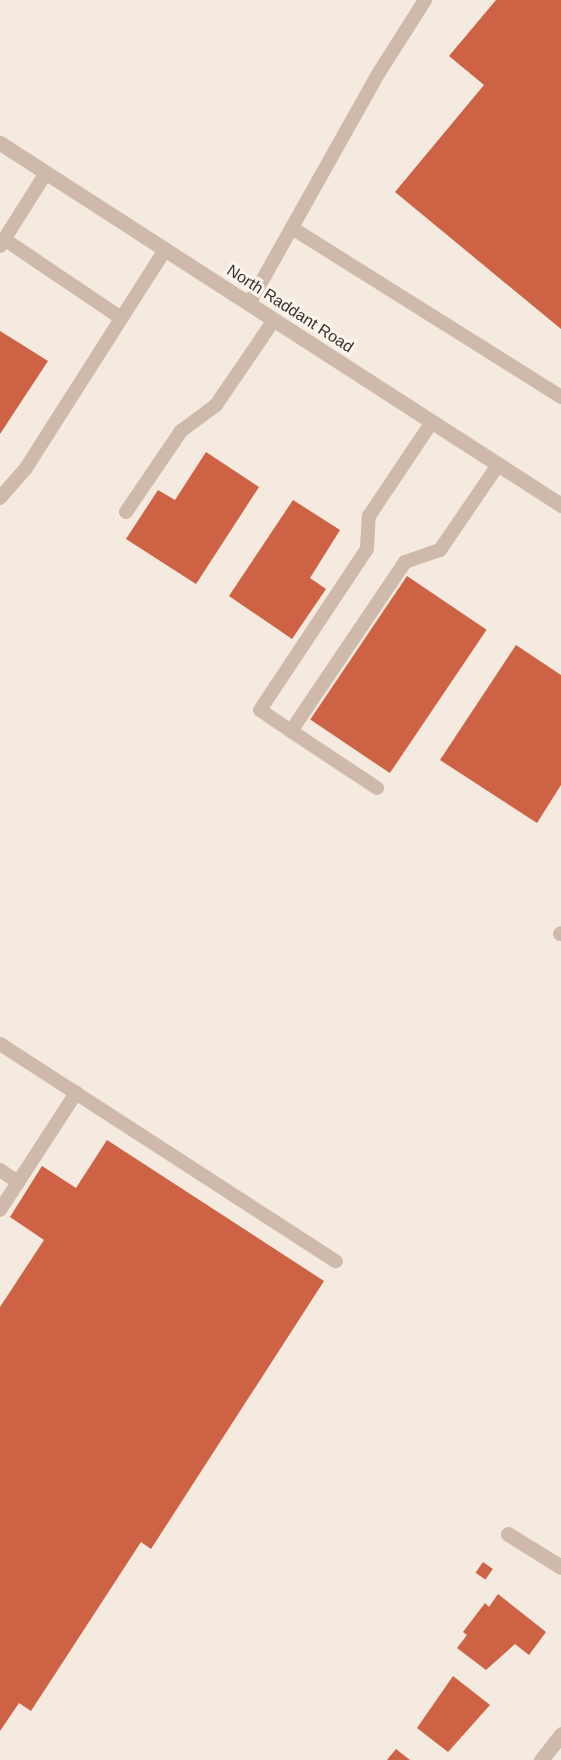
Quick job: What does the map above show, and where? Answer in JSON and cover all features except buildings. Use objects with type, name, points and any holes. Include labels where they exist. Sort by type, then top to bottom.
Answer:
[{"type":"street","name":"North Raddant Road","points":[[0,143],[561,505]]},
{"type":"street","points":[[508,1534],[561,1567]]},
{"type":"street","points":[[542,1760],[561,1734]]},
{"type":"lane","points":[[249,304],[380,71],[425,0]]},
{"type":"lane","points":[[46,173],[2,243],[122,318]]},
{"type":"lane","points":[[292,228],[561,397]]},
{"type":"lane","points":[[0,498],[26,468],[165,249]]},
{"type":"lane","points":[[126,512],[181,430],[216,405],[274,320]]},
{"type":"lane","points":[[377,788],[260,710],[367,549],[369,516],[432,422]]},
{"type":"lane","points":[[291,731],[405,562],[440,550],[498,465]]},
{"type":"lane","points":[[0,1044],[336,1262]]},
{"type":"lane","points":[[0,1210],[76,1093]]},
{"type":"lane","points":[[0,1170],[18,1182]]}]
